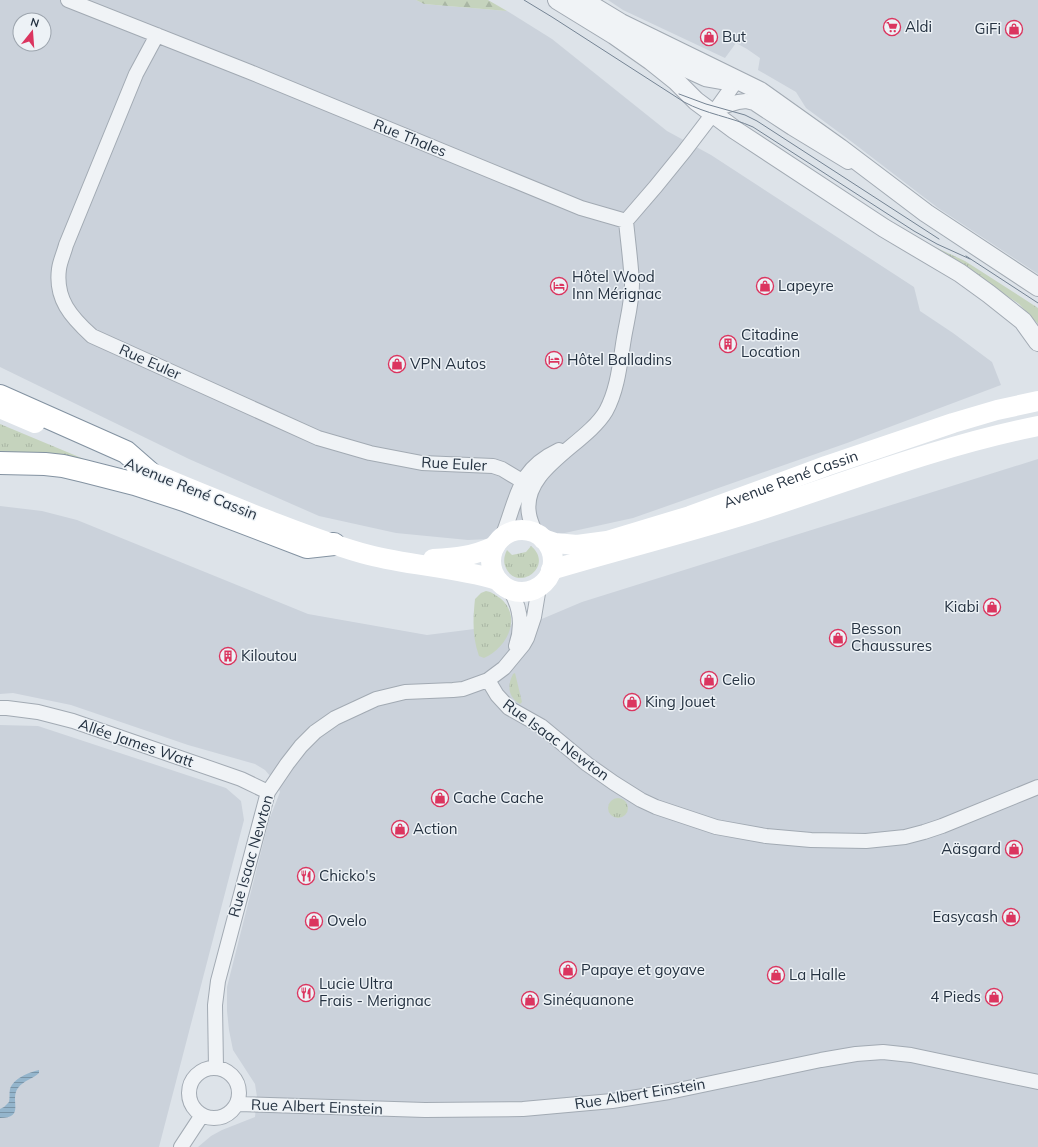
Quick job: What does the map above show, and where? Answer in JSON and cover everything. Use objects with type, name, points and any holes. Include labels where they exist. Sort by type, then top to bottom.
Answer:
[{"type":"highway","points":[[0,396],[126,452],[150,473]]},
{"type":"highway","points":[[0,463],[45,464],[90,472],[135,484],[176,498],[307,547],[334,544]]},
{"type":"main road","name":"Avenue René Cassin","points":[[539,536],[554,543],[577,545],[607,541],[690,516],[826,466],[953,423],[997,410],[1038,401]]},
{"type":"main road","name":"Avenue René Cassin","points":[[0,408],[150,473],[258,516],[334,544],[385,559],[476,574],[504,585]]},
{"type":"main road","name":"Avenue René Cassin","points":[[551,570],[747,514],[932,453],[1038,426]]},
{"type":"main road","points":[[519,530],[528,530],[539,536],[548,545],[552,553],[553,562],[551,570],[544,583],[530,591],[520,592],[504,585],[492,572],[490,563],[491,554],[499,541],[510,532],[519,530]]},
{"type":"main road","name":"Avenue René Cassin","points":[[385,559],[456,558],[474,554],[499,541]]},
{"type":"street","name":"Rue Thales","points":[[68,0],[158,35],[581,208],[626,220]]},
{"type":"street","points":[[557,0],[614,35],[665,71],[696,101],[716,111],[752,142],[884,228],[960,273],[1000,301],[1019,317],[1038,342]]},
{"type":"street","points":[[583,0],[621,23],[760,91],[926,213],[1038,287]]},
{"type":"street","name":"Rue Euler","points":[[158,35],[136,74],[66,245],[59,269],[59,289],[66,310],[92,336],[318,438],[370,453],[422,463],[493,466],[522,481]]},
{"type":"street","points":[[614,35],[644,47],[670,62],[705,79],[722,82],[737,80]]},
{"type":"street","points":[[539,536],[529,514],[528,504],[534,484],[548,467],[590,432],[606,411],[617,382],[631,296],[631,274],[626,220],[644,201],[716,111],[737,80]]},
{"type":"street","points":[[716,111],[738,102],[754,102],[837,156],[880,179]]},
{"type":"street","points":[[499,541],[522,481],[542,459],[578,442]]},
{"type":"street","points":[[504,585],[516,600],[520,610],[517,645],[509,661]]},
{"type":"street","points":[[488,680],[500,671],[523,645],[527,638],[534,617],[538,587]]},
{"type":"street","name":"Rue Isaac Newton","points":[[216,1068],[215,1004],[218,981],[268,792],[287,764],[314,732],[335,718],[359,706],[394,694],[453,690],[476,685],[488,680],[497,695],[508,708],[541,726],[587,764],[641,800],[662,809],[716,827],[766,836],[811,840],[866,841],[897,838],[924,832],[1038,787]]},
{"type":"street","name":"Allée James Watt","points":[[0,708],[38,712],[72,721],[241,779],[268,792]]},
{"type":"street","name":"Rue Albert Einstein","points":[[237,1104],[425,1110],[523,1109],[612,1101],[668,1092],[842,1056],[882,1052],[911,1055],[1038,1080]]},
{"type":"street","points":[[207,1068],[216,1068],[229,1072],[238,1084],[239,1098],[237,1104],[232,1111],[222,1117],[210,1118],[202,1115],[195,1110],[190,1103],[188,1094],[193,1078],[207,1068]]},
{"type":"street","points":[[181,1147],[202,1115]]},
{"type":"shaded area","points":[[0,0],[416,0],[424,4],[507,11],[552,39],[667,131],[711,155],[914,287],[920,311],[992,362],[1001,385],[847,443],[633,518],[551,536],[468,540],[396,533],[319,516],[189,459],[0,367]]},
{"type":"shaded area","points":[[608,0],[1038,0],[1038,274],[938,208],[806,108],[796,92],[758,70],[760,58],[747,49],[736,43],[725,58],[623,10]]},
{"type":"shaded area","points":[[1038,459],[1038,1147],[198,1147],[211,1136],[222,1130],[255,1117],[257,1097],[255,1084],[233,1050],[227,1011],[227,987],[269,820],[280,792],[277,784],[265,770],[255,764],[188,745],[71,705],[13,693],[0,694],[0,506],[42,511],[77,520],[308,614],[427,635],[537,621],[582,602]]},
{"type":"shaded area","points":[[0,725],[38,726],[226,788],[241,801],[244,820],[159,1147],[0,1147]]},
{"type":"green space","points":[[416,0],[488,0],[507,11],[424,4]]},
{"type":"green space","points":[[922,241],[965,261],[1038,308],[1038,324],[1019,304],[952,259]]},
{"type":"green space","points":[[0,424],[103,467],[0,455]]},
{"type":"green space","points":[[531,546],[537,554],[539,561],[537,568],[532,574],[526,577],[518,578],[512,575],[504,564],[507,550],[512,555],[526,552]]},
{"type":"green space","points":[[486,591],[500,598],[507,606],[511,623],[505,640],[492,653],[484,658],[479,656],[477,649],[474,635],[474,621],[475,599],[481,593]]},
{"type":"green space","points":[[515,673],[522,702],[520,704],[511,695],[509,687],[511,678]]},
{"type":"green space","points":[[618,798],[625,801],[628,808],[625,815],[618,818],[611,815],[608,808],[611,801]]},
{"type":"water","points":[[39,1070],[37,1075],[23,1083],[18,1088],[15,1098],[15,1112],[13,1115],[0,1118],[0,1109],[9,1102],[10,1091],[14,1082],[22,1076]]},
{"type":"tram line","points":[[524,0],[684,102],[701,110],[753,127],[914,231],[937,244],[970,259]]},
{"type":"tram line","points":[[679,94],[706,104],[745,115],[757,121],[939,239]]},
{"type":"tram line","points":[[966,256],[1038,303]]},
{"type":"place","name":"Aldi","points":[[892,27]]},
{"type":"place","name":"GiFi","points":[[1014,29]]},
{"type":"place","name":"But","points":[[709,37]]},
{"type":"place","name":"Hôtel Wood Inn Mérignac","points":[[559,286]]},
{"type":"place","name":"Lapeyre","points":[[765,286]]},
{"type":"place","name":"Citadine Location","points":[[728,344]]},
{"type":"place","name":"Hôtel Balladins","points":[[554,360]]},
{"type":"place","name":"VPN Autos","points":[[397,364]]},
{"type":"place","name":"Kiabi","points":[[992,607]]},
{"type":"place","name":"Besson Chaussures","points":[[838,638]]},
{"type":"place","name":"Kiloutou","points":[[228,656]]},
{"type":"place","name":"Celio","points":[[709,680]]},
{"type":"place","name":"King Jouet","points":[[632,702]]},
{"type":"place","name":"Cache Cache","points":[[440,798]]},
{"type":"place","name":"Action","points":[[400,829]]},
{"type":"place","name":"Aäsgard","points":[[1014,849]]},
{"type":"place","name":"Chicko's","points":[[306,876]]},
{"type":"place","name":"Easycash","points":[[1011,917]]},
{"type":"place","name":"Ovelo","points":[[314,921]]},
{"type":"place","name":"Papaye et goyave","points":[[568,970]]},
{"type":"place","name":"La Halle","points":[[776,975]]},
{"type":"place","name":"Lucie Ultra Frais - Merignac","points":[[306,993]]},
{"type":"place","name":"4 Pieds","points":[[994,997]]},
{"type":"place","name":"Sinéquanone","points":[[530,1000]]}]
